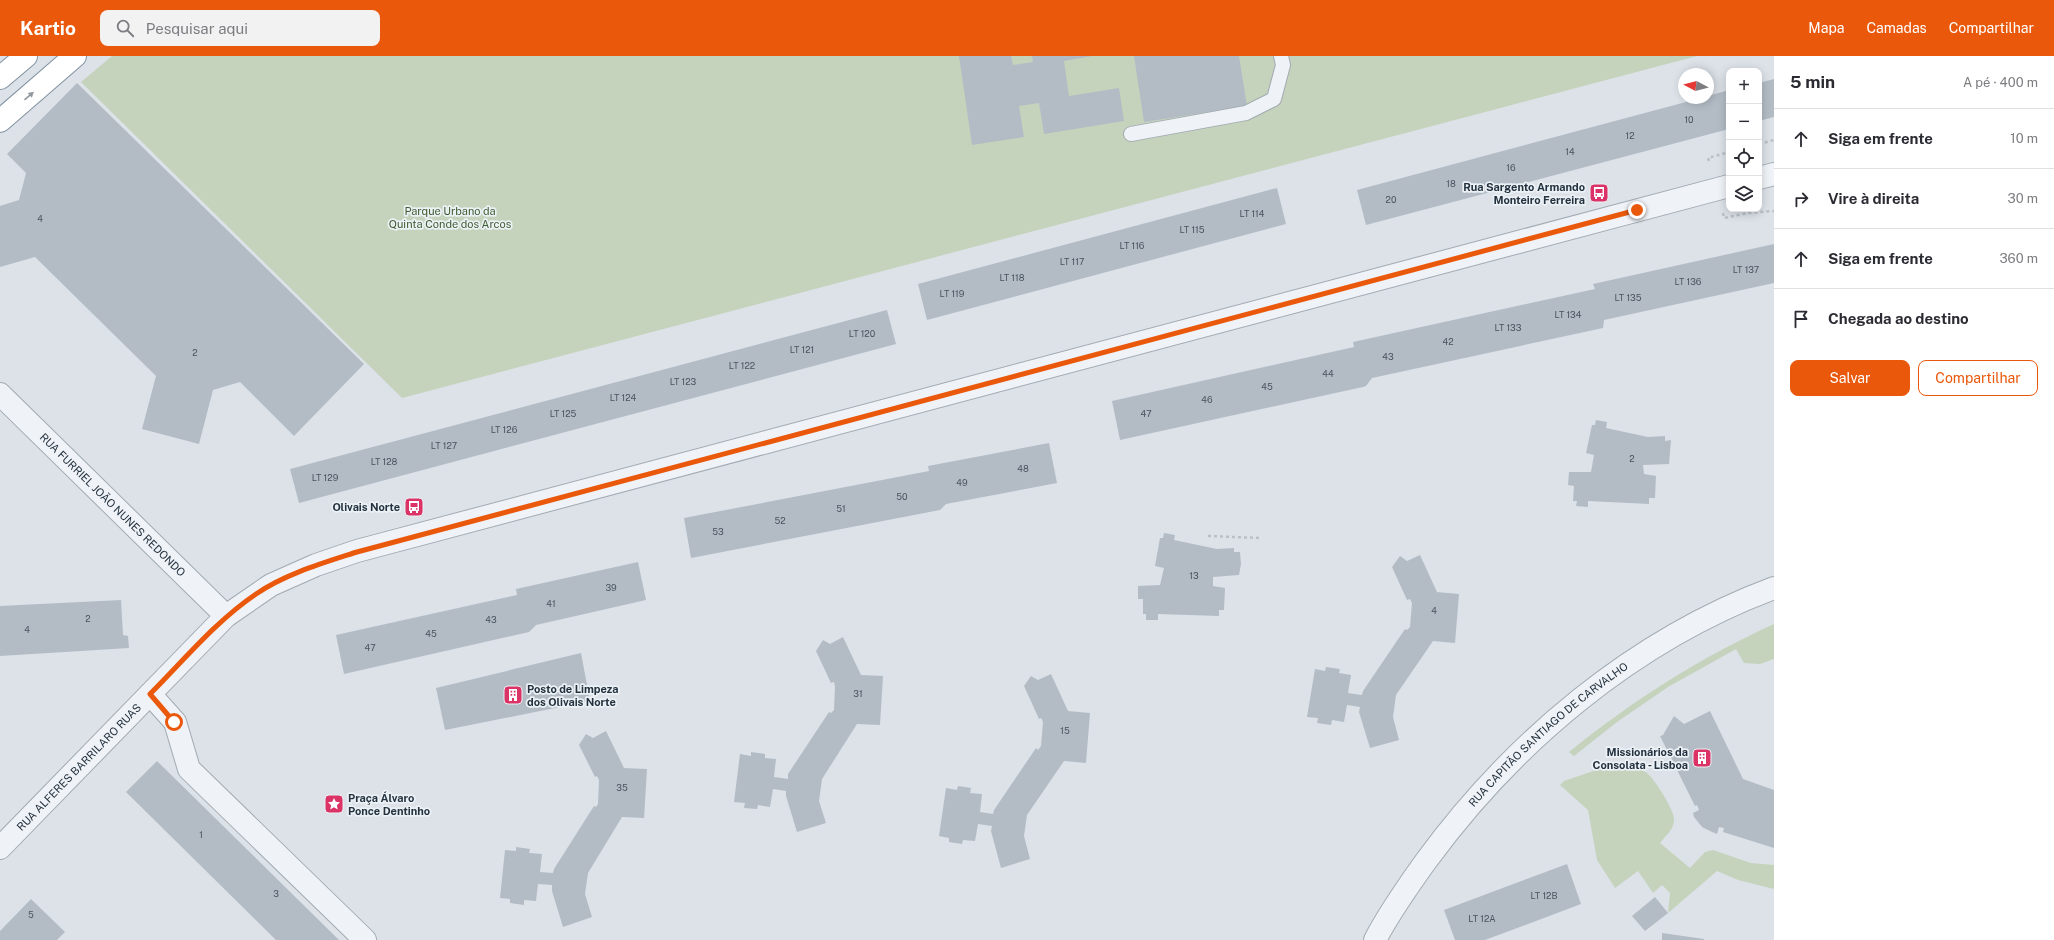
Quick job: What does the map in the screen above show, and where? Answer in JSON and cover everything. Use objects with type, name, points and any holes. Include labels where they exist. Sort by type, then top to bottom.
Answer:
[{"type":"highway","points":[[0,78],[26,56]]},
{"type":"highway","points":[[0,121],[75,56]]},
{"type":"street","points":[[1762,177],[1774,174]]},
{"type":"street","points":[[226,616],[271,585],[316,565],[357,552],[1726,187]]},
{"type":"street","name":"RUA FURRIEL JOÃO NUNES REDONDO","points":[[1,398],[226,616]]},
{"type":"street","name":"RUA CAPITÃO SANTIAGO DE CARVALHO","points":[[1375,940],[1413,879],[1444,836],[1479,795],[1519,754],[1556,720],[1598,686],[1642,656],[1720,612],[1774,588]]},
{"type":"street","name":"RUA ALFERES BARRILARO RUAS","points":[[0,848],[226,616]]},
{"type":"street","points":[[150,694],[174,722],[189,768],[365,940]]},
{"type":"lane","points":[[1131,134],[1246,113],[1274,99],[1283,65],[1281,56]]},
{"type":"path","points":[[1762,143],[1774,140]]},
{"type":"path","points":[[1709,161],[1708,158],[1726,153]]},
{"type":"path","points":[[1722,211],[1724,218],[1748,213],[1774,211]]},
{"type":"path","points":[[1208,536],[1260,538]]},
{"type":"green space","name":"Parque Urbano da Quinta Conde dos Arcos","points":[[112,56],[1697,56],[402,398],[81,82]]},
{"type":"green space","points":[[1774,624],[1774,659],[1760,664],[1744,663],[1736,649],[1668,687],[1617,722],[1574,756],[1569,752],[1617,715],[1668,681],[1720,651]]},
{"type":"green space","points":[[1624,764],[1637,768],[1646,773],[1660,790],[1672,810],[1674,824],[1660,843],[1690,868],[1705,852],[1713,850],[1751,863],[1774,865],[1774,889],[1738,880],[1717,871],[1668,913],[1670,893],[1662,885],[1653,893],[1638,871],[1615,888],[1597,860],[1588,810],[1560,785],[1564,781],[1611,765]]},
{"type":"building","points":[[959,56],[1011,56],[1013,65],[1033,62],[1032,56],[1092,56],[1064,61],[1069,96],[1119,88],[1124,121],[1044,134],[1039,103],[1019,106],[1024,137],[972,145]]},
{"type":"building","points":[[1134,56],[1239,56],[1247,106],[1144,122]]},
{"type":"building","points":[[1774,79],[1774,117],[1762,120],[1762,104],[1762,82]]},
{"type":"building","points":[[77,83],[364,364],[294,436],[240,382],[213,390],[199,444],[142,429],[156,376],[35,257],[0,267],[0,206],[19,200],[26,173],[7,154]]},
{"type":"building","points":[[1726,91],[1726,130],[1366,225],[1357,190],[1679,104],[1714,104],[1714,94]]},
{"type":"building","points":[[1277,188],[1286,224],[927,320],[918,284]]},
{"type":"building","points":[[1774,244],[1774,283],[1604,320],[1603,328],[1372,378],[1366,386],[1363,387],[1120,440],[1112,401],[1354,347],[1353,342],[1595,289],[1593,284]]},
{"type":"building","points":[[887,310],[896,344],[299,503],[290,469]]},
{"type":"building","points":[[1596,420],[1607,422],[1606,428],[1648,437],[1665,436],[1665,441],[1671,440],[1669,464],[1643,465],[1644,474],[1656,476],[1655,498],[1649,498],[1649,504],[1588,501],[1588,507],[1576,506],[1577,501],[1573,501],[1574,486],[1568,485],[1569,472],[1591,472],[1594,455],[1586,453],[1592,425],[1595,425]]},
{"type":"building","points":[[1049,443],[1057,483],[946,504],[940,510],[691,558],[684,518],[929,471],[928,466]]},
{"type":"building","points":[[1164,533],[1175,535],[1174,540],[1217,549],[1234,548],[1234,552],[1240,552],[1241,564],[1239,575],[1213,577],[1213,586],[1225,588],[1224,610],[1219,610],[1219,616],[1158,614],[1158,620],[1146,620],[1146,614],[1143,614],[1143,599],[1138,599],[1138,586],[1160,585],[1164,568],[1155,566],[1160,538],[1163,538]]},
{"type":"building","points":[[1420,555],[1437,592],[1459,594],[1455,643],[1433,641],[1396,695],[1393,717],[1399,740],[1370,748],[1359,712],[1360,707],[1347,705],[1344,722],[1332,720],[1331,725],[1317,723],[1318,718],[1307,717],[1315,669],[1325,671],[1326,667],[1340,669],[1339,673],[1351,675],[1348,693],[1362,695],[1363,691],[1405,629],[1407,630],[1410,627],[1412,603],[1410,599],[1407,600],[1392,567],[1400,556],[1407,561]]},
{"type":"building","points":[[638,562],[646,600],[536,625],[529,632],[344,674],[336,635],[517,595],[516,589]]},
{"type":"building","points":[[121,600],[123,635],[128,636],[129,648],[0,656],[0,606]]},
{"type":"building","points":[[843,637],[861,675],[883,676],[880,725],[857,724],[822,779],[819,801],[826,823],[797,832],[786,796],[786,791],[773,789],[770,807],[758,805],[757,809],[744,808],[745,803],[734,802],[740,754],[751,756],[751,752],[765,754],[765,758],[776,759],[774,777],[788,779],[788,774],[829,712],[831,713],[834,710],[834,682],[831,683],[816,651],[823,640],[830,644]]},
{"type":"building","name":"Posto de Limpeza dos Olivais Norte","points":[[581,653],[590,701],[445,730],[436,688]]},
{"type":"building","points":[[1051,674],[1068,711],[1090,713],[1086,763],[1064,761],[1027,815],[1024,836],[1030,859],[1001,868],[991,831],[992,826],[978,824],[975,841],[963,840],[962,844],[949,842],[949,838],[939,836],[946,788],[957,790],[958,786],[971,788],[970,793],[982,794],[980,812],[993,814],[994,810],[1036,748],[1038,750],[1041,746],[1043,722],[1041,718],[1039,719],[1024,686],[1031,676],[1038,680]]},
{"type":"building","name":"Missionários da Consolata - Lisboa","points":[[1710,711],[1743,779],[1774,790],[1774,848],[1723,832],[1724,828],[1719,827],[1717,834],[1702,827],[1694,817],[1693,813],[1699,810],[1697,805],[1695,806],[1660,736],[1663,735],[1674,716],[1684,724]]},
{"type":"building","points":[[606,731],[624,768],[647,769],[644,818],[622,817],[588,873],[585,894],[592,917],[563,927],[552,891],[552,885],[538,884],[536,901],[524,900],[524,905],[510,903],[510,899],[500,898],[505,850],[516,851],[516,847],[530,849],[529,853],[542,854],[540,872],[553,873],[554,869],[594,806],[596,807],[598,804],[599,780],[597,776],[595,777],[579,745],[586,734],[593,738]]},
{"type":"building","points":[[157,761],[339,940],[276,940],[126,792]]},
{"type":"building","points":[[1567,864],[1581,904],[1485,940],[1455,940],[1444,910]]},
{"type":"building","points":[[1655,897],[1668,913],[1645,931],[1632,916]]},
{"type":"building","points":[[31,899],[65,932],[57,940],[0,940],[0,931]]},
{"type":"building","points":[[1662,933],[1704,939],[1704,940],[1662,940]]},
{"type":"place","name":"Rua Sargento Armando Monteiro Ferreira","points":[[1599,193]]},
{"type":"place","name":"Olivais Norte","points":[[414,507]]},
{"type":"place","name":"Posto de Limpeza dos Olivais Norte","points":[[513,695]]},
{"type":"place","name":"Missionários da Consolata - Lisboa","points":[[1702,758]]},
{"type":"place","name":"Praça Álvaro Ponce Dentinho","points":[[334,804]]},
{"type":"route","points":[[174,722],[150,694],[226,616],[256,593],[316,565],[357,552],[1637,210]]}]
